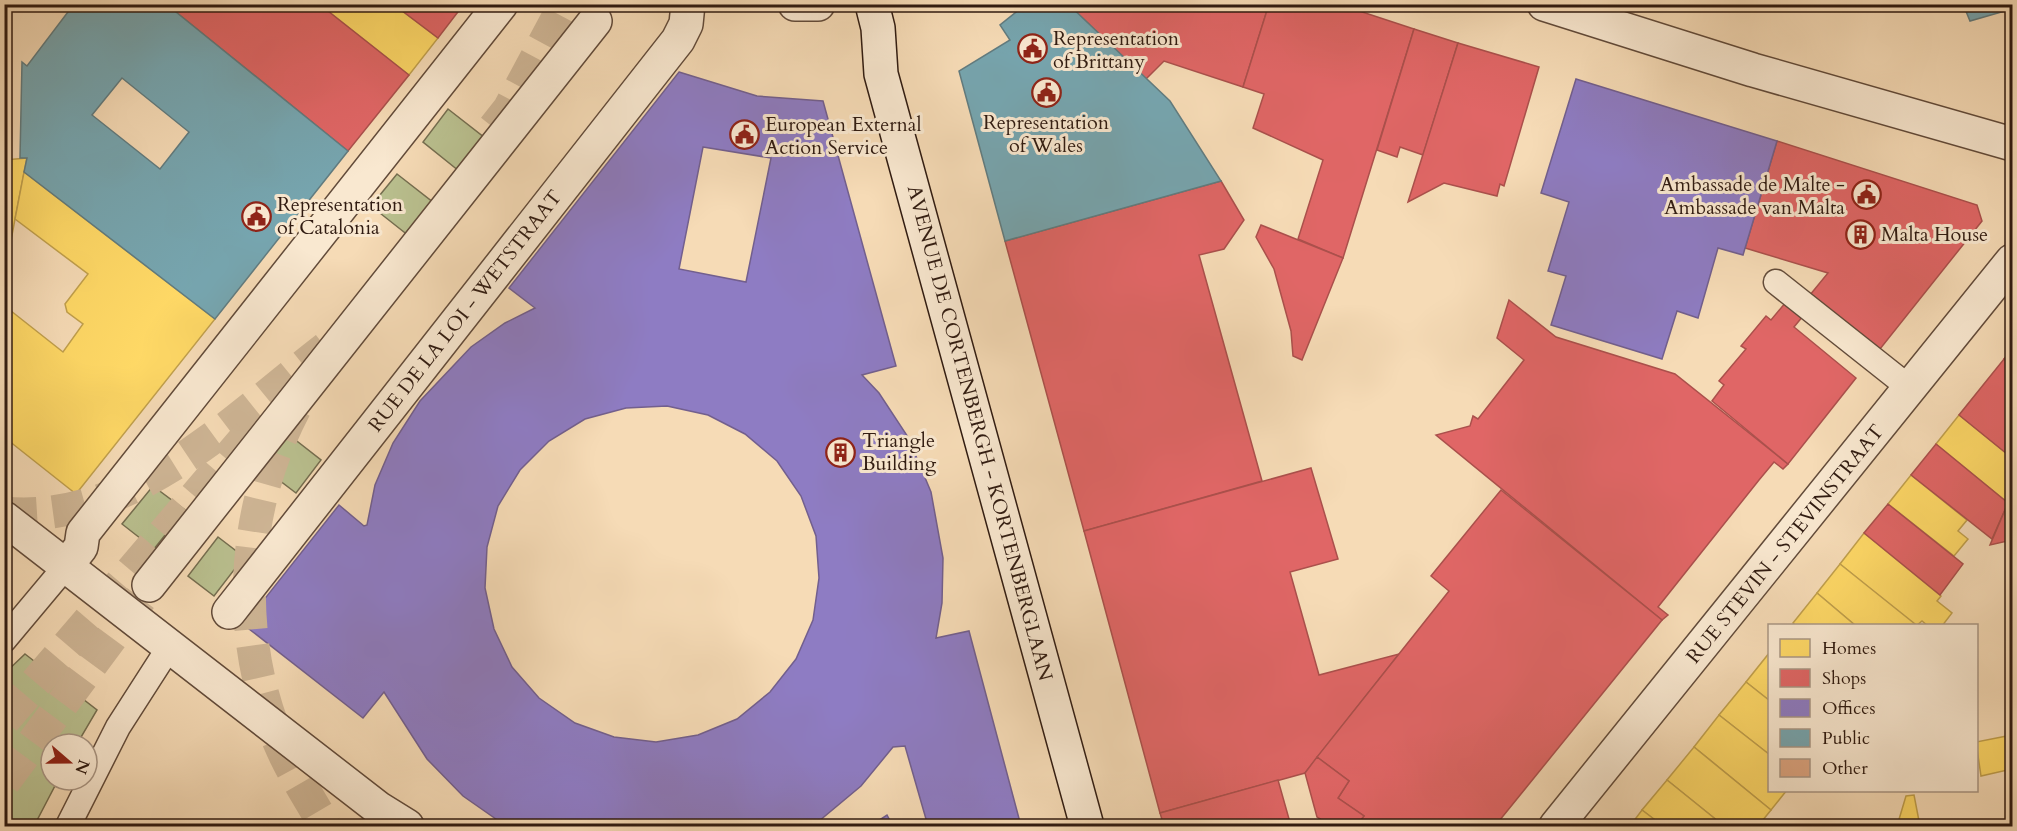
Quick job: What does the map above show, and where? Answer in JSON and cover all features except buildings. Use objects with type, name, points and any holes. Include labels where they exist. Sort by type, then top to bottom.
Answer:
[{"type":"street","points":[[66,567],[81,547],[83,533],[501,4]]},
{"type":"street","name":"RUE DE LA LOI - WETSTRAAT","points":[[229,612],[678,40],[686,24],[688,4]]},
{"type":"street","points":[[795,4],[818,4]]},
{"type":"street","name":"AVENUE DE CORTENBERGH - KORTENBERGLAAN","points":[[872,4],[878,28],[881,74],[1087,826]]},
{"type":"street","points":[[1544,4],[1753,70],[2013,144]]},
{"type":"street","points":[[149,585],[595,21]]},
{"type":"street","name":"RUE STEVIN - STEVINSTRAAT","points":[[1556,826],[2013,261]]},
{"type":"street","points":[[4,518],[378,808],[407,826]]},
{"type":"lane","points":[[1776,282],[1911,389]]},
{"type":"lane","points":[[4,640],[66,567]]},
{"type":"lane","points":[[68,826],[118,727],[170,646]]},
{"type":"green space","points":[[448,109],[485,138],[459,171],[423,142]]},
{"type":"green space","points":[[397,174],[434,203],[409,236],[371,206]]},
{"type":"green space","points":[[284,431],[321,460],[296,493],[258,464]]},
{"type":"green space","points":[[153,486],[185,510],[154,549],[122,524]]},
{"type":"green space","points":[[218,537],[244,557],[214,596],[188,576]]},
{"type":"green space","points":[[25,654],[97,710],[84,732],[39,732],[39,792],[52,792],[34,826],[5,826],[5,673]]},
{"type":"tunnel","points":[[494,128],[509,109],[565,4]]},
{"type":"tunnel","points":[[4,513],[51,512],[95,502],[137,485],[178,462],[217,435],[326,348]]},
{"type":"tunnel","points":[[295,408],[277,447],[263,488],[254,530],[250,573],[250,616],[255,659],[265,701],[279,742],[325,826]]},
{"type":"tunnel","points":[[4,720],[260,421]]},
{"type":"tunnel","points":[[4,782],[166,564]]},
{"type":"place","name":"Representation of Brittany","points":[[1032,49]]},
{"type":"place","name":"Representation of Wales","points":[[1046,92]]},
{"type":"place","name":"European External Action Service","points":[[744,135]]},
{"type":"place","name":"Ambassade de Malte - Ambassade van Malta","points":[[1866,195]]},
{"type":"place","name":"Representation of Catalonia","points":[[256,216]]},
{"type":"place","name":"Malta House","points":[[1860,234]]},
{"type":"place","name":"Triangle Building","points":[[841,452]]}]
